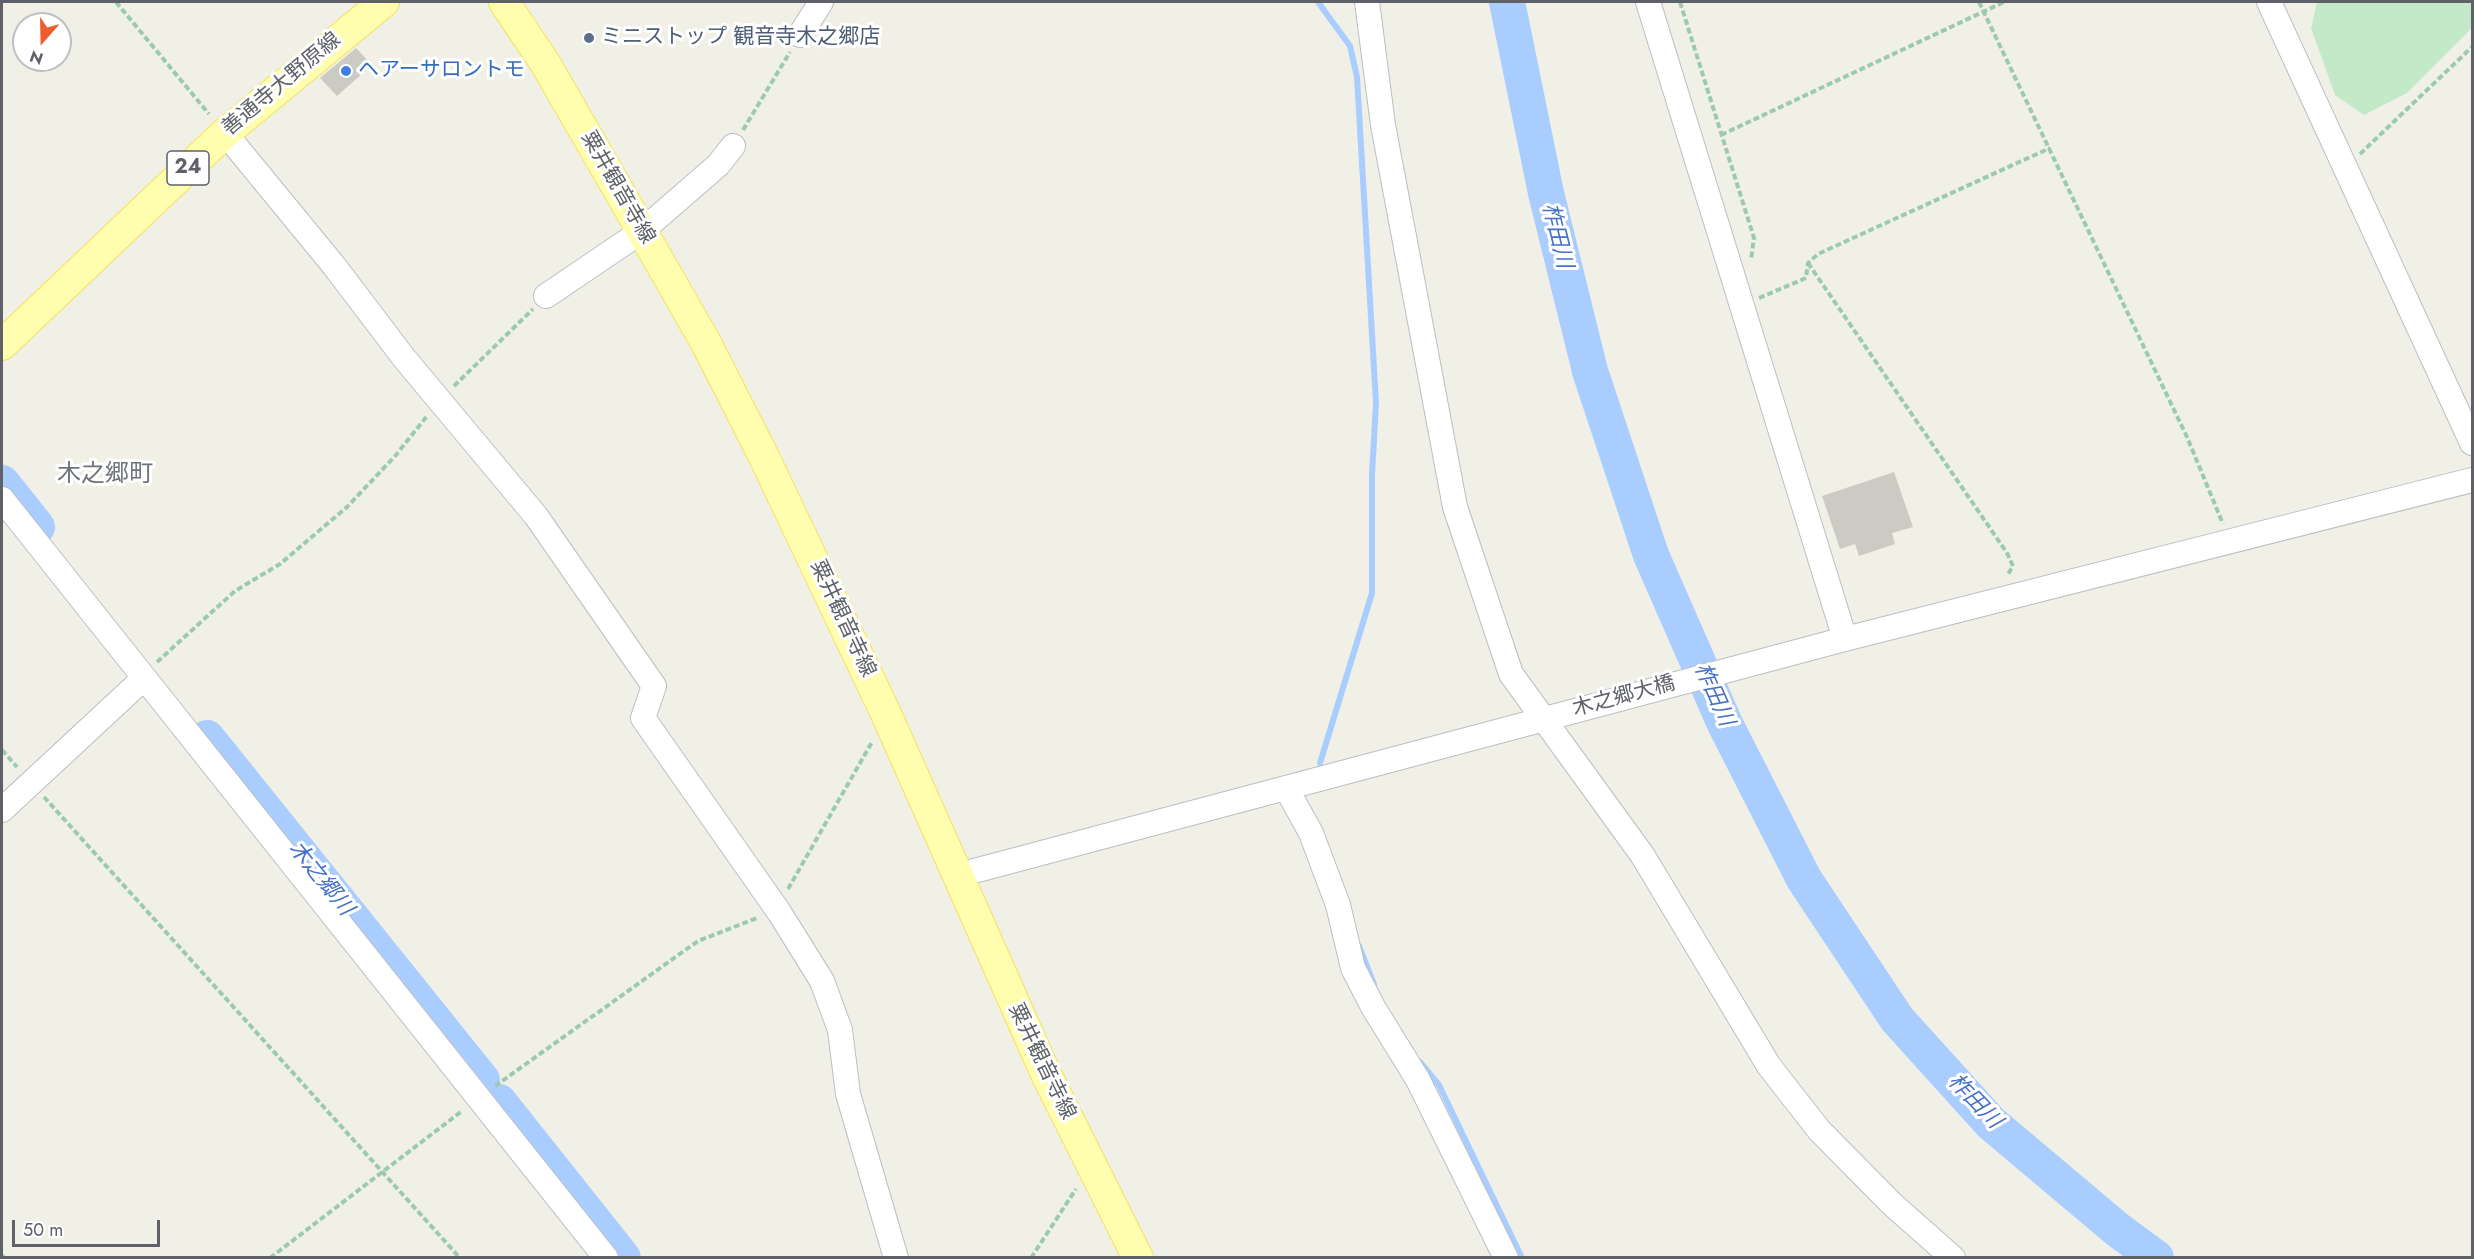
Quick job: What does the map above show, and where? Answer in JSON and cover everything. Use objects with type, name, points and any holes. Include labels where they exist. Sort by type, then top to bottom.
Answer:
[{"type":"main road","name":"善通寺大野原線","points":[[2,345],[225,133],[384,2]]},
{"type":"main road","name":"粟井観音寺線","points":[[504,2],[545,63],[642,231],[706,343],[764,457],[887,716],[959,875],[999,975],[1138,1257]]},
{"type":"street","points":[[800,35],[821,2]]},
{"type":"street","points":[[1367,2],[1383,125],[1455,507],[1511,674],[1643,856],[1770,1066],[1819,1130],[1892,1204],[1953,1257]]},
{"type":"street","points":[[1648,2],[1845,639]]},
{"type":"street","points":[[2269,2],[2472,443]]},
{"type":"street","points":[[225,133],[335,267],[404,358],[536,516],[654,686],[643,718],[779,912],[822,981],[840,1029],[848,1094],[896,1257]]},
{"type":"street","points":[[546,296],[642,231],[718,165],[733,146]]},
{"type":"street","name":"木之郷大橋","points":[[959,875],[1845,639],[2472,480]]},
{"type":"street","points":[[2,499],[143,679],[606,1257]]},
{"type":"street","points":[[2,810],[143,679]]},
{"type":"street","points":[[1286,788],[1315,843],[1338,905],[1353,968],[1379,1017],[1418,1080],[1506,1257]]},
{"type":"path","points":[[116,2],[225,133]]},
{"type":"path","points":[[1680,2],[1754,238],[1752,267]]},
{"type":"path","points":[[1979,2],[1985,10],[2187,437],[2230,541]]},
{"type":"path","points":[[1721,135],[2004,2]]},
{"type":"path","points":[[733,146],[800,35]]},
{"type":"path","points":[[2344,169],[2472,47]]},
{"type":"path","points":[[1754,289],[1757,299],[1806,278],[1808,263],[1818,254],[2050,148]]},
{"type":"path","points":[[1808,263],[2007,553],[2013,566],[2005,581]]},
{"type":"path","points":[[143,679],[156,662],[235,591],[280,564],[347,507],[396,455],[440,399],[546,296]]},
{"type":"path","points":[[270,1257],[479,1097],[698,941],[732,926],[779,912],[814,841],[887,716]]},
{"type":"path","points":[[2,750],[460,1257]]},
{"type":"path","points":[[1031,1257],[1092,1166]]},
{"type":"green space","points":[[2317,2],[2472,2],[2472,28],[2407,93],[2364,115],[2335,95],[2311,28]]},
{"type":"building","name":"ヘアーサロントモ","points":[[356,48],[372,65],[337,96],[320,78]]},
{"type":"building","points":[[1894,472],[1913,527],[1892,533],[1895,544],[1859,556],[1855,544],[1840,549],[1822,496]]},
{"type":"waterway","points":[[1318,2],[1350,46],[1357,77],[1376,403],[1372,475],[1372,593],[1320,763]]},
{"type":"waterway","name":"柞田川","points":[[1507,2],[1546,193],[1590,371],[1651,555],[1725,724],[1804,879],[1897,1019],[1991,1123],[2118,1230],[2156,1258]]},
{"type":"waterway","name":"木之郷川","points":[[2,483],[37,527]]},
{"type":"waterway","name":"木之郷川","points":[[207,738],[482,1080]]},
{"type":"waterway","points":[[1359,946],[1374,984]]},
{"type":"waterway","points":[[1420,1062],[1439,1085],[1522,1258]]},
{"type":"waterway","name":"木之郷川","points":[[499,1102],[623,1258]]},
{"type":"place","name":"ミニストップ 観音寺木之郷店","points":[[589,38]]},
{"type":"place","name":"ヘアーサロントモ","points":[[346,71]]},
{"type":"district","name":"木之郷町","points":[[105,475]]}]
